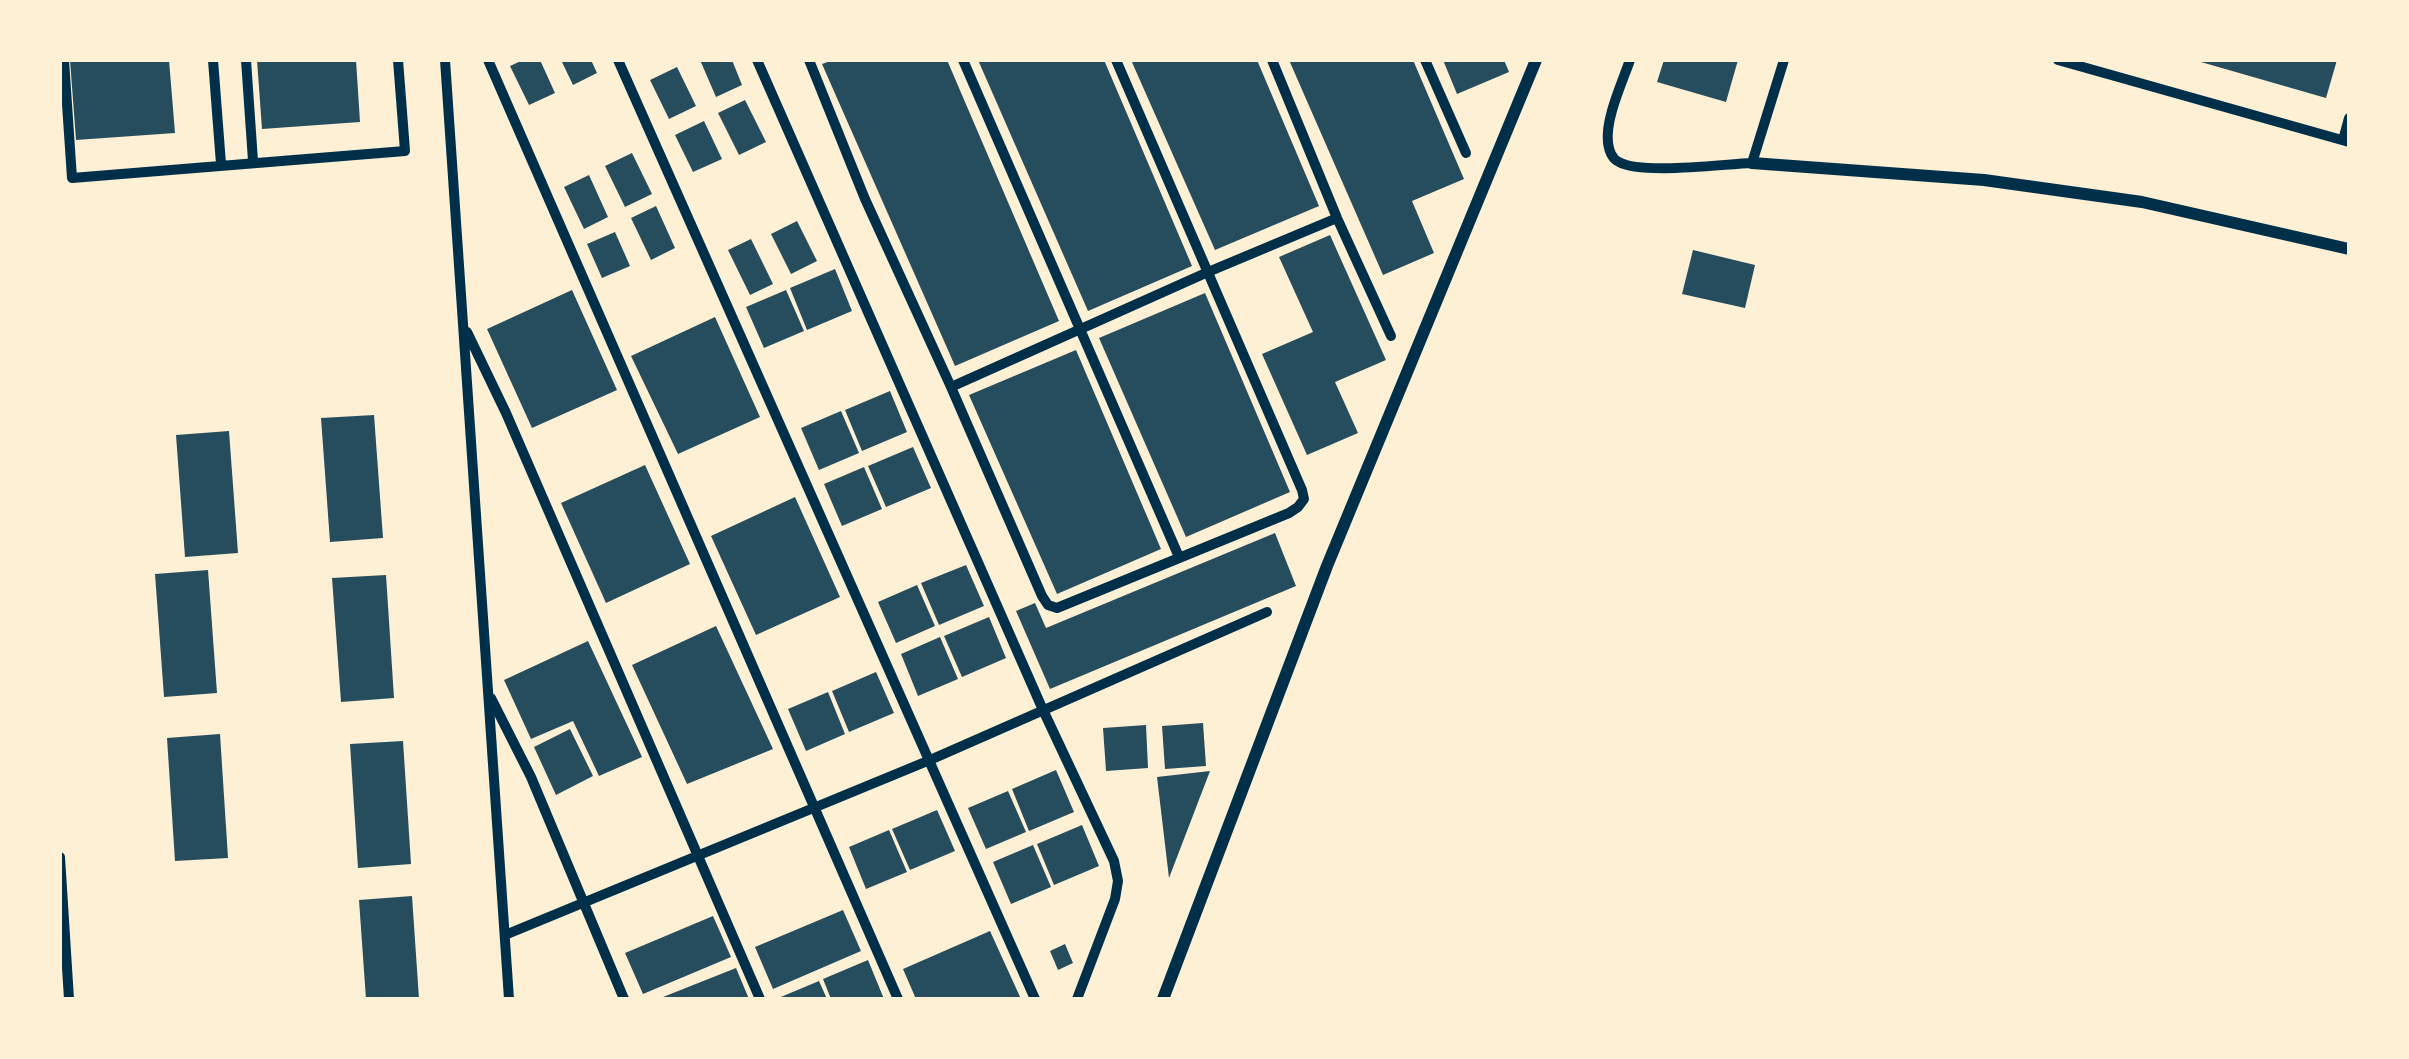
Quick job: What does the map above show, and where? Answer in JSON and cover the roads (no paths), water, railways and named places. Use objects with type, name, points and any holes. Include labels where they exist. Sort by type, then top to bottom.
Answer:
[{"type":"street","points":[[64,60],[72,178],[405,150],[398,60]]},
{"type":"street","points":[[213,60],[221,164]]},
{"type":"street","points":[[246,60],[253,162]]},
{"type":"street","points":[[445,60],[509,999]]},
{"type":"street","points":[[488,60],[898,999]]},
{"type":"street","points":[[618,60],[1035,999]]},
{"type":"street","points":[[757,60],[1116,871],[1115,899],[1077,999]]},
{"type":"street","points":[[810,60],[865,199],[1042,596],[1051,608],[1063,608],[1289,514],[1304,498],[1116,60]]},
{"type":"street","points":[[963,60],[1179,558]]},
{"type":"street","points":[[1272,60],[1392,336]]},
{"type":"street","points":[[1425,60],[1466,153]]},
{"type":"street","points":[[1162,999],[1327,566],[1536,60]]},
{"type":"street","points":[[1630,60],[1608,126],[1611,155],[1619,162],[1650,168],[1752,163],[1984,180],[2142,202],[2349,250]]},
{"type":"street","points":[[1752,163],[1784,60]]},
{"type":"street","points":[[2058,60],[2346,141],[2349,118]]},
{"type":"street","points":[[951,387],[1338,218]]},
{"type":"street","points":[[463,324],[506,412],[760,999]]},
{"type":"street","points":[[505,935],[930,760],[1267,612]]},
{"type":"street","points":[[488,693],[531,777],[624,999]]},
{"type":"street","points":[[60,857],[69,999]]}]
